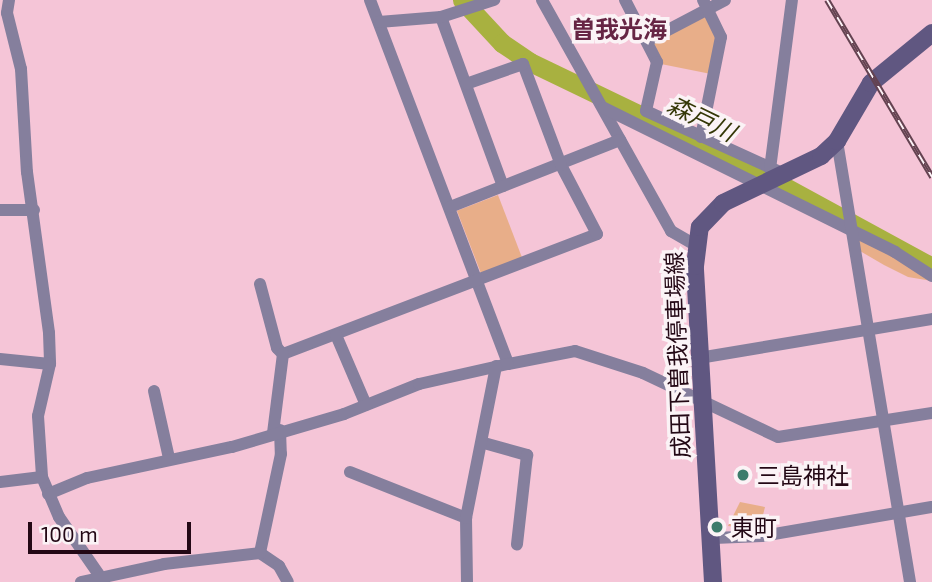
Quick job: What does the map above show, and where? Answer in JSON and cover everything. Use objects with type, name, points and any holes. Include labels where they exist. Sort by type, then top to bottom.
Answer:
[{"type":"main road","name":"成田下曽我停車場線","points":[[713,582],[714,538],[699,358],[695,245],[707,215],[776,171],[821,156],[837,141],[871,83],[932,33]]},
{"type":"street","points":[[9,0],[7,13],[21,69],[27,172],[34,210],[50,364],[38,416],[42,477],[48,494],[102,579]]},
{"type":"street","points":[[370,0],[477,279],[502,365],[466,518],[467,582]]},
{"type":"street","points":[[379,22],[441,17],[470,10],[494,0]]},
{"type":"street","points":[[542,0],[671,231],[695,245]]},
{"type":"street","points":[[625,0],[657,62],[646,111],[776,171],[792,0]]},
{"type":"street","points":[[647,41],[705,4],[725,0]]},
{"type":"street","points":[[701,137],[721,37],[705,4]]},
{"type":"street","points":[[441,17],[503,186]]},
{"type":"street","points":[[283,354],[597,234],[561,165],[523,64],[466,84]]},
{"type":"street","points":[[601,104],[852,230],[932,276]]},
{"type":"street","points":[[450,207],[620,140]]},
{"type":"street","points":[[837,141],[910,582]]},
{"type":"street","points":[[0,210],[34,210]]},
{"type":"street","points":[[260,284],[278,348],[283,354],[277,432],[281,454],[260,552]]},
{"type":"street","points":[[699,358],[932,318]]},
{"type":"street","points":[[336,335],[366,405]]},
{"type":"street","points":[[48,494],[87,478],[169,458],[232,447],[366,405],[419,384],[575,351],[643,373],[778,437],[932,413]]},
{"type":"street","points":[[0,359],[50,364]]},
{"type":"street","points":[[154,391],[169,458]]},
{"type":"street","points":[[484,443],[527,455],[517,544]]},
{"type":"street","points":[[351,472],[466,518]]},
{"type":"street","points":[[0,482],[42,477]]},
{"type":"street","points":[[714,538],[762,536],[932,507]]},
{"type":"street","points":[[80,582],[260,552],[279,565],[288,582]]},
{"type":"shaded area","points":[[707,12],[719,37],[711,74],[661,64],[649,42]]},
{"type":"shaded area","points":[[498,195],[523,260],[482,276],[457,211]]},
{"type":"shaded area","points":[[858,238],[893,255],[932,281],[908,277],[884,265],[860,251]]},
{"type":"shaded area","points":[[740,502],[765,507],[762,519],[754,517],[751,529],[728,526]]},
{"type":"waterway","name":"森戸川","points":[[462,0],[502,43],[530,62],[756,171],[932,267]]},
{"type":"railway","points":[[827,0],[932,177]]},
{"type":"place","name":"三島神社","points":[[743,475]]},
{"type":"place","name":"東町","points":[[717,527]]},
{"type":"district","name":"曽我光海","points":[[619,29]]}]
